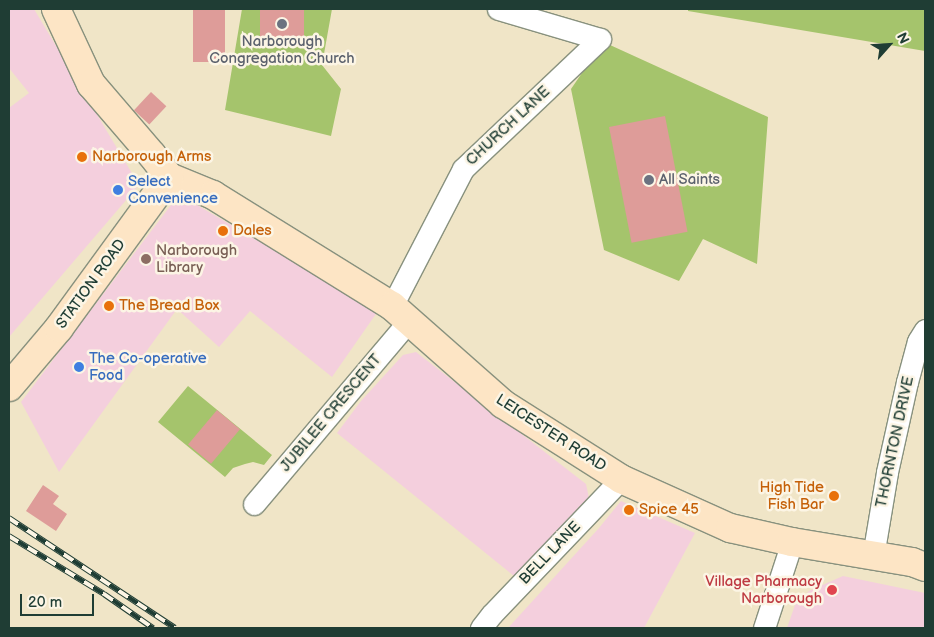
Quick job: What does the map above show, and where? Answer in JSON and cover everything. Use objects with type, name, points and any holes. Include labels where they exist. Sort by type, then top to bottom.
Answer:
[{"type":"street","points":[[56,9],[91,84],[152,155],[169,178]]},
{"type":"street","name":"CHURCH LANE","points":[[400,314],[463,169],[600,39],[498,9]]},
{"type":"street","name":"LEICESTER ROAD","points":[[169,178],[213,195],[400,314],[504,404],[621,479],[730,528],[792,542],[912,562],[925,567]]},
{"type":"street","name":"STATION ROAD","points":[[9,387],[59,328],[169,178]]},
{"type":"street","name":"JUBILEE CRESCENT","points":[[254,504],[400,314]]},
{"type":"street","name":"THORNTON DRIVE","points":[[873,556],[887,472],[907,382],[918,342],[925,330]]},
{"type":"street","name":"BELL LANE","points":[[481,628],[492,614],[621,479]]},
{"type":"street","points":[[764,628],[792,542]]},
{"type":"shaded area","points":[[9,9],[34,9],[139,185],[9,337],[9,108],[29,93],[9,68]]},
{"type":"shaded area","points":[[171,205],[197,205],[378,311],[332,377],[250,311],[219,347],[177,309],[59,472],[21,402]]},
{"type":"shaded area","points":[[416,352],[586,484],[589,498],[514,576],[337,433],[361,401],[403,355]]},
{"type":"shaded area","points":[[621,501],[695,533],[644,628],[508,628],[599,528]]},
{"type":"shaded area","points":[[843,576],[925,593],[925,628],[787,628],[795,605],[809,591]]},
{"type":"green space","points":[[242,9],[332,9],[322,65],[341,89],[331,136],[225,110]]},
{"type":"green space","points":[[688,9],[925,9],[925,51],[688,11]]},
{"type":"green space","points":[[610,45],[768,117],[757,264],[703,239],[679,281],[604,250],[571,89],[595,54]]},
{"type":"green space","points":[[188,386],[272,455],[264,465],[253,462],[245,464],[233,468],[225,477],[158,422]]},
{"type":"building","points":[[193,9],[225,9],[225,62],[193,62]]},
{"type":"building","name":"Narborough Congregation Church","points":[[260,9],[304,9],[304,39],[260,39]]},
{"type":"building","points":[[151,92],[166,106],[149,125],[134,110]]},
{"type":"building","name":"All Saints","points":[[665,116],[688,232],[632,243],[609,127]]},
{"type":"building","points":[[217,410],[240,429],[211,464],[188,444]]},
{"type":"building","points":[[43,485],[59,496],[53,504],[67,514],[56,531],[26,511]]},
{"type":"railway","points":[[9,518],[175,628]]},
{"type":"railway","points":[[9,536],[104,594],[153,628]]},
{"type":"place","name":"Narborough Congregation Church","points":[[282,24]]},
{"type":"place","name":"Narborough Arms","points":[[82,157]]},
{"type":"place","name":"All Saints","points":[[649,180]]},
{"type":"place","name":"Select Convenience","points":[[118,190]]},
{"type":"place","name":"Dales","points":[[223,231]]},
{"type":"place","name":"Narborough Library","points":[[146,259]]},
{"type":"place","name":"The Bread Box","points":[[109,306]]},
{"type":"place","name":"The Co-operative Food","points":[[79,367]]},
{"type":"place","name":"High Tide Fish Bar","points":[[834,496]]},
{"type":"place","name":"Spice 45","points":[[629,510]]},
{"type":"place","name":"Village Pharmacy Narborough","points":[[832,590]]}]
